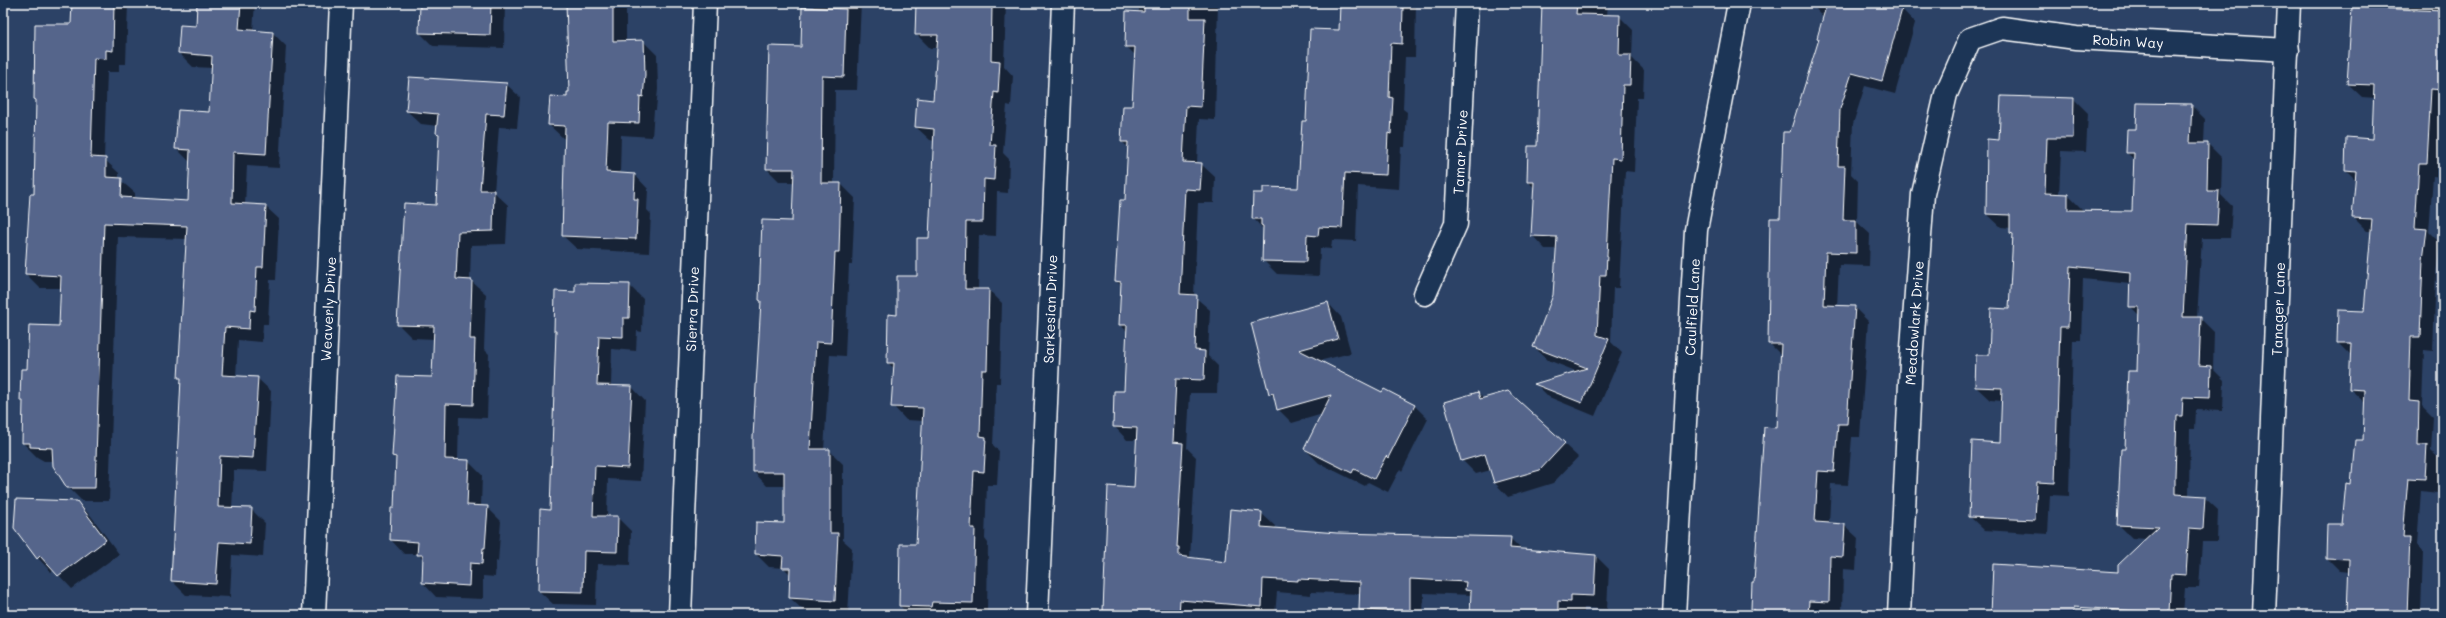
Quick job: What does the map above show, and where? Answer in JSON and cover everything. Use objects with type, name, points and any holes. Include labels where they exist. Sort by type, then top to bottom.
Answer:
[{"type":"street","name":"Weaverly Drive","points":[[314,615],[341,3]]},
{"type":"street","name":"Sierra Drive","points":[[680,615],[705,3]]},
{"type":"street","name":"Sarkesian Drive","points":[[1037,615],[1063,3]]},
{"type":"street","name":"Tamar Drive","points":[[1425,294],[1456,224],[1467,3]]},
{"type":"street","name":"Caulfield Lane","points":[[1674,615],[1696,230],[1740,3]]},
{"type":"street","name":"Tanager Lane","points":[[2264,615],[2289,3]]},
{"type":"street","name":"Robin Way","points":[[1970,38],[2002,28],[2076,38],[2288,50]]},
{"type":"street","name":"Meadowlark Drive","points":[[1900,615],[1911,362],[1923,194],[1946,94],[1970,38]]},
{"type":"building","points":[[72,3],[114,3],[113,51],[106,50],[106,59],[94,58],[91,157],[106,158],[106,177],[122,178],[121,197],[188,201],[190,150],[175,149],[178,110],[209,112],[212,56],[178,53],[180,25],[196,26],[197,3],[241,3],[239,29],[273,32],[266,154],[233,152],[232,203],[266,205],[263,267],[257,267],[255,311],[250,310],[249,329],[225,327],[222,375],[258,377],[253,458],[220,456],[218,507],[252,508],[250,544],[219,542],[216,584],[171,581],[181,378],[178,378],[187,226],[104,223],[95,488],[67,488],[53,466],[52,448],[30,447],[30,443],[22,443],[23,401],[20,401],[21,369],[27,369],[29,325],[59,326],[61,276],[25,274],[30,194],[34,194],[36,100],[34,99],[35,24],[71,24]]},
{"type":"building","points":[[420,3],[491,3],[490,35],[419,33]]},
{"type":"building","points":[[566,3],[613,3],[613,41],[644,40],[645,75],[643,97],[640,96],[639,123],[608,122],[606,172],[635,174],[634,199],[638,199],[636,239],[562,236],[565,126],[548,125],[550,96],[567,97],[567,92],[569,92]]},
{"type":"building","points":[[916,3],[986,3],[986,5],[992,6],[991,60],[1000,61],[998,93],[994,92],[990,145],[996,145],[994,180],[984,179],[983,222],[966,222],[965,289],[989,289],[987,370],[982,370],[980,436],[986,437],[984,472],[974,471],[971,528],[975,528],[973,603],[932,602],[931,607],[899,606],[900,544],[916,544],[923,408],[891,407],[894,363],[887,363],[888,314],[897,315],[897,276],[917,276],[917,238],[929,238],[934,129],[915,127],[917,98],[933,100],[938,35],[915,35]]},
{"type":"building","points":[[1144,3],[1190,3],[1190,18],[1205,18],[1201,107],[1186,106],[1183,162],[1202,163],[1200,190],[1185,189],[1180,294],[1197,295],[1195,350],[1205,351],[1204,380],[1176,379],[1173,442],[1183,443],[1177,547],[1179,547],[1179,556],[1226,562],[1230,509],[1262,512],[1261,527],[1337,533],[1511,537],[1510,548],[1596,555],[1594,596],[1571,595],[1571,602],[1558,601],[1558,615],[1470,615],[1471,591],[1465,590],[1466,582],[1410,579],[1410,612],[1359,610],[1360,582],[1263,579],[1262,607],[1180,600],[1179,615],[1144,615],[1144,613],[1103,611],[1108,486],[1134,488],[1137,428],[1113,427],[1114,391],[1124,391],[1127,325],[1119,325],[1121,282],[1115,281],[1120,200],[1125,200],[1128,142],[1121,142],[1123,106],[1132,106],[1135,47],[1125,47],[1126,11],[1144,12]]},
{"type":"building","points":[[1542,3],[1577,3],[1576,14],[1620,15],[1619,55],[1631,55],[1630,85],[1623,85],[1621,159],[1612,158],[1606,275],[1600,275],[1597,335],[1609,339],[1582,403],[1534,384],[1587,368],[1533,347],[1553,295],[1557,237],[1531,236],[1534,182],[1527,182],[1528,146],[1537,146]]},
{"type":"building","points":[[1827,3],[1882,3],[1902,9],[1882,81],[1852,73],[1840,109],[1838,166],[1845,166],[1843,220],[1856,220],[1856,253],[1826,252],[1824,305],[1855,306],[1847,424],[1838,424],[1834,472],[1818,471],[1815,522],[1845,524],[1843,557],[1830,556],[1829,602],[1809,601],[1808,615],[1754,615],[1754,609],[1751,609],[1752,582],[1754,582],[1764,427],[1777,428],[1781,344],[1768,344],[1770,218],[1780,218],[1783,132],[1790,132],[1819,39],[1817,38]]},
{"type":"building","points":[[1340,4],[1403,7],[1402,44],[1391,43],[1389,97],[1393,98],[1391,134],[1388,133],[1386,175],[1345,173],[1342,228],[1319,227],[1318,236],[1307,235],[1306,262],[1262,261],[1263,226],[1261,225],[1261,219],[1252,219],[1253,193],[1263,193],[1263,187],[1298,188],[1302,121],[1306,121],[1310,29],[1339,30]]},
{"type":"building","points":[[802,7],[846,9],[844,77],[822,76],[821,183],[841,183],[839,252],[835,252],[831,343],[816,342],[810,449],[830,449],[830,533],[838,533],[835,601],[789,598],[790,568],[782,568],[783,556],[755,554],[756,522],[784,523],[784,472],[753,472],[753,437],[761,301],[759,300],[762,220],[792,221],[794,169],[766,169],[769,46],[801,47]]},
{"type":"building","points":[[2352,7],[2443,11],[2443,90],[2431,89],[2427,163],[2419,163],[2415,228],[2427,229],[2423,260],[2420,337],[2411,337],[2409,401],[2419,402],[2418,445],[2427,445],[2425,479],[2408,478],[2403,537],[2410,537],[2407,615],[2347,615],[2349,559],[2326,558],[2327,524],[2342,524],[2346,483],[2350,484],[2351,473],[2353,473],[2356,440],[2363,440],[2365,390],[2349,389],[2351,343],[2337,343],[2338,310],[2364,311],[2372,219],[2352,218],[2356,171],[2345,170],[2346,137],[2372,139],[2374,85],[2347,84]]},
{"type":"building","points":[[409,77],[507,83],[504,115],[486,114],[480,190],[494,190],[493,231],[458,232],[456,279],[472,280],[470,339],[475,339],[473,405],[446,404],[445,459],[469,460],[467,505],[488,506],[485,548],[483,548],[482,564],[470,563],[469,586],[422,583],[423,555],[417,555],[418,542],[390,540],[391,508],[394,508],[396,457],[392,456],[397,376],[432,377],[434,326],[397,325],[404,203],[436,205],[439,134],[436,133],[438,114],[406,111]]},
{"type":"building","points":[[2001,96],[2074,98],[2073,138],[2047,138],[2045,193],[2068,194],[2068,210],[2132,211],[2134,153],[2126,153],[2127,129],[2136,129],[2137,103],[2192,104],[2190,143],[2208,143],[2207,191],[2219,191],[2217,225],[2188,224],[2183,317],[2201,317],[2199,365],[2211,366],[2210,398],[2183,397],[2182,416],[2177,416],[2175,476],[2175,494],[2205,496],[2203,529],[2189,528],[2186,575],[2171,574],[2169,613],[2074,607],[2074,615],[1991,615],[1993,564],[2118,572],[2118,565],[2158,527],[2117,525],[2121,449],[2125,449],[2128,371],[2137,371],[2139,307],[2129,307],[2130,272],[2070,266],[2068,327],[2060,327],[2055,483],[2037,482],[2035,520],[1969,517],[1972,441],[2000,443],[2002,388],[1975,387],[1976,355],[1989,355],[1991,308],[2009,309],[2013,234],[2010,233],[2010,215],[1986,214],[1987,139],[1999,140]]},
{"type":"building","points":[[575,283],[630,284],[629,318],[623,318],[623,337],[599,336],[597,385],[632,386],[628,468],[595,466],[593,516],[618,516],[617,552],[584,551],[583,592],[538,591],[540,509],[550,510],[556,331],[554,331],[555,291],[575,292]]},
{"type":"building","points":[[1328,302],[1338,339],[1299,350],[1382,392],[1384,389],[1415,405],[1388,458],[1386,456],[1374,479],[1354,469],[1352,473],[1304,449],[1331,395],[1277,410],[1273,393],[1269,394],[1251,323]]},
{"type":"building","points":[[1508,391],[1565,443],[1540,470],[1494,483],[1485,454],[1461,461],[1444,402],[1478,392],[1480,399]]},
{"type":"building","points":[[16,499],[77,501],[106,540],[58,576],[40,556],[37,559],[14,528]]}]
